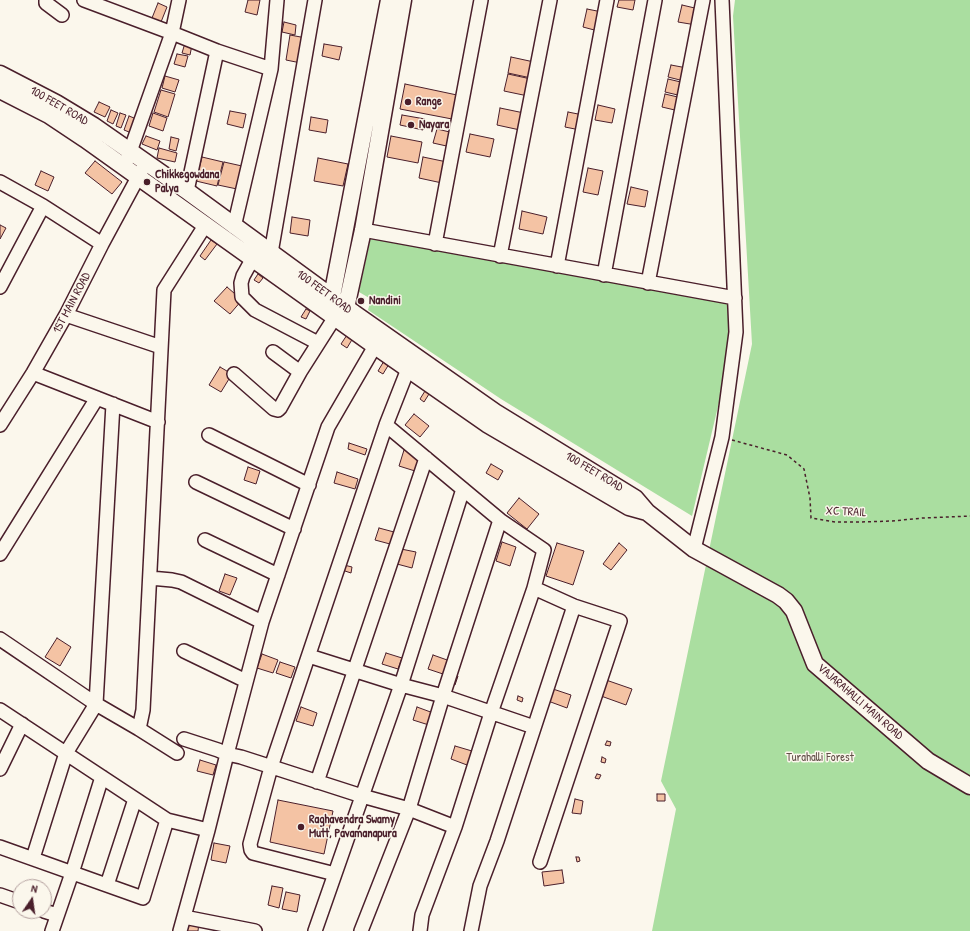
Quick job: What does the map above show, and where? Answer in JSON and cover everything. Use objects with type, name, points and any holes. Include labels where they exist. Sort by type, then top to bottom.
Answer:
[{"type":"main road","points":[[337,311],[368,106],[389,0]]},
{"type":"main road","points":[[337,311],[362,230],[403,0]]},
{"type":"main road","name":"100 FEET ROAD","points":[[0,74],[56,103],[94,126],[127,160]]},
{"type":"main road","name":"100 FEET ROAD","points":[[0,90],[49,115],[85,139],[127,160],[142,170],[187,191],[271,253],[375,346],[411,363]]},
{"type":"main road","points":[[368,106],[384,109]]},
{"type":"main road","name":"100 FEET ROAD","points":[[142,170],[147,182],[253,258],[337,311],[411,363],[487,424],[629,507],[647,512],[694,549]]},
{"type":"main road","name":"VAJARAHALLI MAIN ROAD","points":[[694,549],[767,588],[786,601],[794,611],[799,621],[815,664],[928,760],[970,786]]},
{"type":"street","points":[[46,0],[46,3],[62,15]]},
{"type":"street","points":[[84,0],[217,51],[271,69]]},
{"type":"street","points":[[127,160],[172,33],[179,0]]},
{"type":"street","points":[[234,227],[271,69],[277,0]]},
{"type":"street","points":[[271,253],[315,0]]},
{"type":"street","points":[[435,244],[481,0]]},
{"type":"street","points":[[500,256],[550,0]]},
{"type":"street","points":[[557,266],[607,0]]},
{"type":"street","points":[[604,275],[655,0]]},
{"type":"street","points":[[648,283],[703,0]]},
{"type":"street","points":[[694,549],[722,437],[736,332],[717,1]]},
{"type":"street","points":[[187,191],[217,51]]},
{"type":"street","name":"1ST MAIN ROAD","points":[[0,425],[33,373],[66,315],[142,170]]},
{"type":"street","points":[[2,186],[44,206],[102,244]]},
{"type":"street","points":[[0,287],[44,206]]},
{"type":"street","points":[[139,728],[143,710],[164,290],[206,224]]},
{"type":"street","points":[[362,230],[735,298]]},
{"type":"street","points":[[253,258],[243,276],[241,284],[242,297],[256,310],[318,343]]},
{"type":"street","points":[[234,374],[276,410],[280,408],[337,311]]},
{"type":"street","points":[[66,315],[161,347]]},
{"type":"street","points":[[180,931],[262,622],[328,427],[375,346]]},
{"type":"street","points":[[273,352],[300,372]]},
{"type":"street","points":[[335,874],[253,853],[250,850],[250,844],[272,767],[386,425],[411,363]]},
{"type":"street","points":[[33,373],[158,422]]},
{"type":"street","points":[[0,554],[97,398]]},
{"type":"street","points":[[33,858],[66,753],[96,704],[113,404]]},
{"type":"street","points":[[386,425],[500,520],[544,550],[534,588],[491,713],[455,827],[422,915],[420,931]]},
{"type":"street","points":[[209,435],[309,485]]},
{"type":"street","points":[[317,782],[426,458]]},
{"type":"street","points":[[196,482],[294,529]]},
{"type":"street","points":[[315,931],[401,685],[463,489]]},
{"type":"street","points":[[361,931],[409,809],[443,696],[500,520]]},
{"type":"street","points":[[205,540],[278,575]]},
{"type":"street","points":[[150,578],[181,582],[262,622]]},
{"type":"street","points":[[534,588],[574,606],[620,621],[540,862]]},
{"type":"street","points":[[471,931],[480,886],[499,834],[574,606]]},
{"type":"street","points":[[0,638],[96,704],[139,728],[177,753]]},
{"type":"street","points":[[184,651],[246,681]]},
{"type":"street","points":[[309,656],[401,685],[443,696],[534,727]]},
{"type":"street","points":[[0,710],[167,820],[208,830]]},
{"type":"street","points":[[0,769],[22,724]]},
{"type":"street","points":[[184,739],[362,796],[409,809],[455,827]]},
{"type":"street","points":[[52,931],[102,777]]},
{"type":"street","points":[[107,885],[134,799]]},
{"type":"street","points":[[0,847],[143,898],[167,820]]},
{"type":"street","points":[[0,895],[12,899]]},
{"type":"street","points":[[52,913],[57,915]]},
{"type":"street","points":[[184,916],[255,931]]},
{"type":"path","name":"XC TRAIL","points":[[722,437],[787,455],[804,469],[810,498],[811,518],[835,522],[860,522],[970,516]]},
{"type":"green space","name":"Turahalli Forest","points":[[735,0],[970,0],[970,931],[652,931],[676,809],[661,781],[752,344],[733,16]]},
{"type":"green space","points":[[371,236],[732,303],[734,339],[692,516],[501,399],[368,310],[371,299],[359,292]]},
{"type":"building","points":[[248,0],[260,0],[257,15],[245,12]]},
{"type":"building","points":[[619,0],[635,0],[633,10],[617,7]]},
{"type":"building","points":[[158,3],[167,7],[161,22],[152,18]]},
{"type":"building","points":[[682,5],[699,9],[696,25],[678,22]]},
{"type":"building","points":[[587,9],[602,12],[598,31],[583,27]]},
{"type":"building","points":[[284,22],[296,25],[295,35],[282,32]]},
{"type":"building","points":[[290,35],[306,38],[301,63],[286,60]]},
{"type":"building","points":[[185,43],[192,45],[190,55],[182,53]]},
{"type":"building","points":[[324,44],[342,47],[339,60],[322,56]]},
{"type":"building","points":[[177,54],[188,56],[185,67],[174,64]]},
{"type":"building","points":[[511,57],[534,62],[531,78],[508,73]]},
{"type":"building","points":[[671,65],[687,68],[684,81],[668,77]]},
{"type":"building","points":[[508,74],[531,79],[528,96],[504,91]]},
{"type":"building","points":[[165,76],[179,80],[175,92],[162,88]]},
{"type":"building","points":[[668,79],[685,83],[682,96],[665,92]]},
{"type":"building","points":[[405,84],[457,95],[452,119],[400,109]]},
{"type":"building","points":[[161,90],[175,94],[168,117],[154,112]]},
{"type":"building","points":[[665,94],[682,98],[679,111],[662,107]]},
{"type":"building","points":[[99,102],[110,107],[105,117],[94,112]]},
{"type":"building","points":[[598,105],[615,109],[612,123],[595,120]]},
{"type":"building","points":[[500,108],[524,113],[520,130],[497,125]]},
{"type":"building","points":[[111,110],[118,113],[113,124],[107,121]]},
{"type":"building","points":[[230,111],[246,114],[243,128],[227,124]]},
{"type":"building","points":[[568,112],[583,115],[580,130],[565,127]]},
{"type":"building","points":[[120,113],[126,115],[121,128],[116,126]]},
{"type":"building","points":[[153,113],[167,118],[163,131],[149,126]]},
{"type":"building","points":[[402,115],[425,119],[423,130],[400,125]]},
{"type":"building","points":[[129,116],[139,120],[134,134],[124,130]]},
{"type":"building","points":[[311,117],[328,120],[326,133],[309,130]]},
{"type":"building","points":[[437,129],[454,133],[451,147],[433,143]]},
{"type":"building","points":[[470,134],[494,139],[490,157],[466,152]]},
{"type":"building","points":[[146,136],[160,141],[157,150],[142,144]]},
{"type":"building","points":[[391,136],[422,142],[418,163],[387,157]]},
{"type":"building","points":[[171,137],[179,139],[176,151],[169,149]]},
{"type":"building","points":[[159,148],[177,153],[175,162],[157,158]]},
{"type":"building","points":[[202,157],[223,162],[217,186],[196,181]]},
{"type":"building","points":[[423,157],[447,162],[442,183],[419,178]]},
{"type":"building","points":[[318,158],[348,164],[343,186],[314,181]]},
{"type":"building","points":[[95,161],[122,182],[112,194],[85,173]]},
{"type":"building","points":[[224,162],[242,166],[237,189],[218,185]]},
{"type":"building","points":[[588,168],[603,171],[598,195],[583,192]]},
{"type":"building","points":[[41,171],[54,177],[48,191],[35,185]]},
{"type":"building","points":[[631,187],[648,191],[645,207],[627,204]]},
{"type":"building","points":[[522,211],[547,217],[543,234],[519,229]]},
{"type":"building","points":[[292,217],[310,220],[308,236],[290,233]]},
{"type":"building","points":[[0,225],[6,228],[0,239]]},
{"type":"building","points":[[211,240],[217,244],[205,260],[200,256]]},
{"type":"building","points":[[258,274],[263,278],[259,283],[254,280]]},
{"type":"building","points":[[227,287],[242,300],[230,314],[214,301]]},
{"type":"building","points":[[306,309],[310,311],[306,319],[301,317]]},
{"type":"building","points":[[347,335],[353,338],[347,348],[341,344]]},
{"type":"building","points":[[384,361],[389,364],[383,374],[378,371]]},
{"type":"building","points":[[220,367],[232,374],[221,392],[209,385]]},
{"type":"building","points":[[425,391],[429,394],[424,402],[420,399]]},
{"type":"building","points":[[414,414],[429,426],[420,437],[405,425]]},
{"type":"building","points":[[349,443],[367,449],[365,455],[348,449]]},
{"type":"building","points":[[404,450],[420,455],[415,471],[399,466]]},
{"type":"building","points":[[491,464],[503,471],[498,480],[486,473]]},
{"type":"building","points":[[248,467],[260,471],[256,484],[244,480]]},
{"type":"building","points":[[337,472],[358,479],[355,489],[334,483]]},
{"type":"building","points":[[519,498],[539,514],[527,529],[507,513]]},
{"type":"building","points":[[379,528],[394,532],[390,544],[375,540]]},
{"type":"building","points":[[502,542],[516,547],[510,566],[496,561]]},
{"type":"building","points":[[557,543],[584,551],[573,585],[546,576]]},
{"type":"building","points":[[619,543],[627,550],[611,570],[603,564]]},
{"type":"building","points":[[401,549],[416,552],[412,568],[397,564]]},
{"type":"building","points":[[344,565],[352,567],[351,573],[342,570]]},
{"type":"building","points":[[225,574],[237,578],[230,595],[219,591]]},
{"type":"building","points":[[57,638],[71,647],[60,666],[45,657]]},
{"type":"building","points":[[386,653],[402,658],[398,669],[382,664]]},
{"type":"building","points":[[262,654],[278,660],[273,673],[257,668]]},
{"type":"building","points":[[433,655],[450,661],[446,675],[428,669]]},
{"type":"building","points":[[280,662],[295,667],[291,678],[276,673]]},
{"type":"building","points":[[452,674],[458,676],[455,685],[449,683]]},
{"type":"building","points":[[606,680],[632,689],[626,705],[601,696]]},
{"type":"building","points":[[553,689],[571,695],[567,708],[548,701]]},
{"type":"building","points":[[518,696],[523,698],[522,702],[517,700]]},
{"type":"building","points":[[301,707],[317,713],[313,726],[296,721]]},
{"type":"building","points":[[417,707],[436,714],[432,726],[413,720]]},
{"type":"building","points":[[607,741],[611,742],[610,746],[605,745]]},
{"type":"building","points":[[455,746],[472,751],[467,765],[451,759]]},
{"type":"building","points":[[602,757],[606,759],[605,763],[601,762]]},
{"type":"building","points":[[200,760],[216,765],[213,775],[197,771]]},
{"type":"building","points":[[597,774],[601,775],[599,779],[595,778]]},
{"type":"building","points":[[657,794],[665,794],[665,801],[657,801]]},
{"type":"building","points":[[575,799],[583,801],[581,814],[572,813]]},
{"type":"building","name":"Raghavendra Swamy Mutt, Pavamanapura","points":[[278,800],[333,811],[324,854],[270,842]]},
{"type":"building","points":[[214,843],[230,846],[226,863],[211,860]]},
{"type":"building","points":[[576,857],[579,857],[580,861],[577,862]]},
{"type":"building","points":[[562,870],[564,883],[544,886],[542,872]]},
{"type":"building","points":[[272,886],[283,888],[279,908],[268,905]]},
{"type":"building","points":[[286,892],[300,895],[297,912],[282,909]]},
{"type":"building","points":[[189,920],[199,922],[198,931],[187,931]]},
{"type":"place","name":"Range","points":[[408,102]]},
{"type":"place","name":"Nayara","points":[[411,125]]},
{"type":"place","name":"Chikkegowdana Palya","points":[[147,182]]},
{"type":"place","name":"Nandini","points":[[361,301]]},
{"type":"place","name":"Raghavendra Swamy Mutt, Pavamanapura","points":[[301,827]]}]
